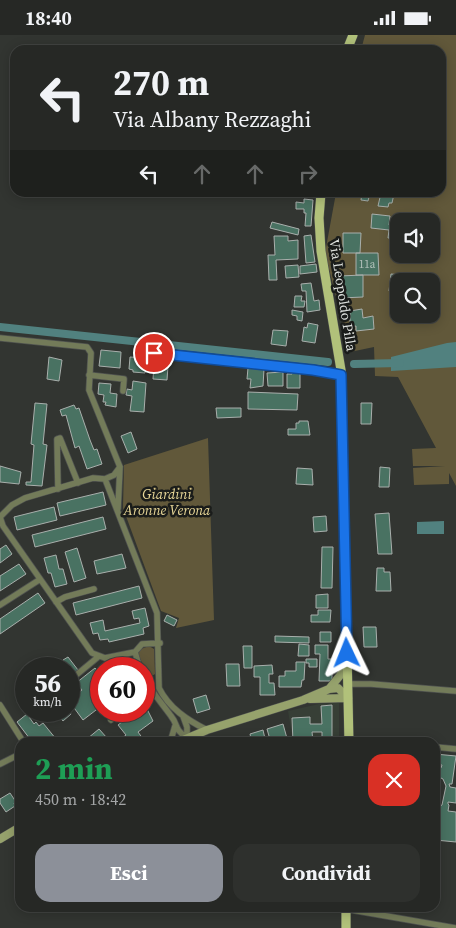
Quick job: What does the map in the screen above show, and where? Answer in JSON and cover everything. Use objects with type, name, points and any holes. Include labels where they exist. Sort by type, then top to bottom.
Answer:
[{"type":"main road","name":"Via Leopoldo Pilla","points":[[321,197],[319,219],[321,251],[341,373],[349,737]]},
{"type":"main road","points":[[329,689],[342,673],[346,615]]},
{"type":"main road","points":[[190,737],[303,700],[329,689],[338,688],[348,698]]},
{"type":"main road","points":[[303,700],[348,698]]},
{"type":"main road","points":[[0,839],[15,830]]},
{"type":"main road","points":[[346,912],[346,928]]},
{"type":"street","points":[[0,338],[87,347],[91,353],[89,390],[120,467],[118,512]]},
{"type":"street","points":[[154,353],[341,373]]},
{"type":"street","points":[[89,375],[124,379],[123,391]]},
{"type":"street","points":[[58,489],[57,439],[60,438],[78,483]]},
{"type":"street","points":[[98,657],[92,653],[39,580],[0,521],[2,514],[12,505],[25,498],[93,478],[105,479],[114,475],[120,467]]},
{"type":"street","points":[[105,479],[157,613],[160,643],[159,688],[164,698],[183,716],[207,730]]},
{"type":"street","points":[[0,535],[6,532]]},
{"type":"street","points":[[0,605],[39,580]]},
{"type":"street","points":[[56,602],[94,589]]},
{"type":"street","points":[[109,657],[135,652],[142,644],[160,643]]},
{"type":"street","points":[[135,652],[136,657]]},
{"type":"street","points":[[80,672],[90,664]]},
{"type":"street","points":[[348,684],[456,691]]},
{"type":"street","points":[[155,695],[173,718],[175,726],[172,737]]},
{"type":"street","points":[[0,705],[20,737]]},
{"type":"street","points":[[183,716],[187,727],[187,737]]},
{"type":"street","points":[[175,726],[186,737]]},
{"type":"street","points":[[440,747],[456,749]]},
{"type":"street","points":[[0,764],[15,756]]},
{"type":"street","points":[[363,912],[419,925],[455,928]]},
{"type":"shaded area","points":[[339,703],[339,737],[292,737],[288,711],[319,704]]},
{"type":"green space","points":[[365,35],[456,35],[456,486],[449,473],[449,484],[414,485],[413,468],[445,466],[413,466],[412,449],[436,448],[398,377],[375,376],[374,347],[350,352],[325,253],[335,197],[446,197],[446,45],[362,45]]},
{"type":"green space","name":"Giardini Aronne Verona","points":[[208,438],[214,620],[176,628],[179,618],[161,611],[123,508],[124,465]]},
{"type":"green space","points":[[149,646],[154,649],[154,657],[139,657],[138,654],[141,649]]},
{"type":"water","points":[[456,342],[456,367],[391,371],[391,357]]},
{"type":"water","points":[[444,521],[444,534],[417,534],[417,522]]},
{"type":"building","points":[[361,197],[369,197],[368,201],[361,200]]},
{"type":"building","points":[[380,197],[393,197],[392,203],[389,203],[388,207],[378,206]]},
{"type":"building","points":[[304,199],[313,200],[311,226],[305,226],[306,213],[304,213],[304,209],[296,209],[296,202],[304,203]]},
{"type":"building","points":[[372,214],[390,216],[390,238],[388,238],[389,230],[371,228]]},
{"type":"building","points":[[272,222],[299,229],[298,235],[270,228]]},
{"type":"building","points":[[343,233],[361,233],[360,253],[343,253]]},
{"type":"building","points":[[311,235],[315,262],[306,263],[304,236]]},
{"type":"building","points":[[274,236],[288,236],[288,241],[298,240],[298,259],[276,260],[277,280],[269,280],[268,255],[275,255]]},
{"type":"building","points":[[356,253],[378,253],[379,275],[356,275]]},
{"type":"building","points":[[316,264],[317,272],[300,274],[300,266]]},
{"type":"building","points":[[298,265],[299,277],[286,278],[285,266]]},
{"type":"building","points":[[363,275],[363,297],[341,298],[339,276]]},
{"type":"building","points":[[311,283],[314,301],[319,300],[320,310],[307,312],[306,291],[302,291],[301,284]]},
{"type":"building","points":[[295,296],[302,296],[301,301],[305,301],[304,307],[294,307]]},
{"type":"building","points":[[362,309],[363,318],[373,316],[374,329],[356,331],[356,326],[350,327],[350,311]]},
{"type":"building","points":[[292,310],[303,312],[302,321],[297,320],[297,316],[292,315]]},
{"type":"building","points":[[308,323],[318,325],[315,343],[302,341],[304,327],[307,328]]},
{"type":"building","points":[[273,330],[288,331],[286,346],[271,344]]},
{"type":"building","points":[[101,350],[121,352],[120,368],[99,366]]},
{"type":"building","points":[[49,357],[62,360],[59,381],[47,379]]},
{"type":"building","points":[[130,357],[147,358],[145,373],[133,372],[133,370],[129,369]]},
{"type":"building","points":[[154,365],[168,366],[167,380],[153,379]]},
{"type":"building","points":[[248,368],[264,369],[263,386],[250,388],[251,379],[247,379]]},
{"type":"building","points":[[283,372],[283,386],[268,386],[267,373]]},
{"type":"building","points":[[292,372],[300,372],[300,388],[287,388],[287,374],[292,374]]},
{"type":"building","points":[[133,381],[146,383],[144,412],[130,411],[132,396],[126,395],[127,389],[132,390]]},
{"type":"building","points":[[99,383],[111,384],[110,393],[117,394],[116,407],[105,405],[106,402],[103,402],[104,395],[98,394]]},
{"type":"building","points":[[248,392],[298,394],[297,410],[248,409]]},
{"type":"building","points":[[35,403],[47,404],[43,444],[47,445],[42,486],[26,485],[26,482],[31,482],[34,445],[31,444]]},
{"type":"building","points":[[361,403],[372,403],[371,424],[361,424]]},
{"type":"building","points":[[74,405],[76,409],[79,408],[94,450],[97,449],[102,464],[87,469],[79,446],[75,448],[66,415],[62,416],[60,410]]},
{"type":"building","points":[[216,408],[241,408],[241,417],[217,418]]},
{"type":"building","points":[[299,421],[308,421],[310,435],[288,435],[288,429],[296,429],[296,423],[299,423]]},
{"type":"building","points":[[131,432],[137,449],[128,453],[121,436]]},
{"type":"building","points":[[0,466],[21,472],[19,484],[0,482]]},
{"type":"building","points":[[380,467],[390,468],[389,487],[379,487]]},
{"type":"building","points":[[297,468],[312,469],[313,485],[296,484]]},
{"type":"building","points":[[103,492],[106,505],[60,516],[57,503]]},
{"type":"building","points":[[54,507],[57,520],[17,530],[14,517]]},
{"type":"building","points":[[389,513],[392,554],[378,554],[375,514]]},
{"type":"building","points":[[326,516],[327,531],[314,532],[313,517]]},
{"type":"building","points":[[103,517],[106,529],[35,547],[32,535]]},
{"type":"building","points":[[6,545],[12,554],[0,563],[0,549]]},
{"type":"building","points":[[322,547],[333,547],[332,588],[321,588]]},
{"type":"building","points":[[77,548],[86,578],[74,582],[65,552]]},
{"type":"building","points":[[122,554],[126,568],[97,574],[94,561]]},
{"type":"building","points":[[56,555],[59,569],[63,569],[67,584],[55,587],[51,573],[48,573],[44,558]]},
{"type":"building","points":[[19,564],[26,574],[0,591],[0,576]]},
{"type":"building","points":[[377,568],[384,568],[384,572],[390,572],[391,591],[376,591]]},
{"type":"building","points":[[139,586],[142,598],[76,615],[73,603]]},
{"type":"building","points":[[38,593],[45,603],[0,634],[0,619]]},
{"type":"building","points":[[328,594],[328,608],[316,608],[316,595]]},
{"type":"building","points":[[145,608],[149,626],[143,628],[144,634],[109,642],[108,639],[100,640],[98,633],[93,634],[90,623],[103,620],[105,631],[140,623],[139,618],[134,619],[132,611]]},
{"type":"building","points":[[318,610],[331,610],[330,622],[311,622],[311,615],[318,615]]},
{"type":"building","points":[[167,615],[177,620],[174,626],[164,621]]},
{"type":"building","points":[[363,627],[376,627],[377,647],[364,647]]},
{"type":"building","points":[[320,632],[331,632],[331,642],[320,642]]},
{"type":"building","points":[[275,636],[309,637],[309,643],[275,642]]},
{"type":"building","points":[[299,644],[309,645],[309,656],[298,656]]},
{"type":"building","points":[[315,645],[328,645],[328,659],[332,659],[332,681],[319,681],[320,654],[315,654]]},
{"type":"building","points":[[243,646],[252,646],[252,668],[244,668]]},
{"type":"building","points":[[306,659],[317,659],[317,667],[309,667]]},
{"type":"building","points":[[296,662],[305,662],[304,680],[302,680],[301,687],[279,687],[279,676],[285,676],[285,671],[296,671]]},
{"type":"building","points":[[226,664],[239,664],[240,686],[227,686]]},
{"type":"building","points":[[272,665],[273,674],[269,674],[269,683],[274,683],[275,695],[260,695],[260,677],[254,677],[254,666]]},
{"type":"building","points":[[90,672],[90,715],[83,720],[80,716],[80,692],[82,690],[80,688],[80,680]]},
{"type":"building","points":[[206,695],[210,709],[197,713],[193,699]]},
{"type":"building","points":[[332,705],[332,737],[322,737],[322,732],[312,732],[313,737],[293,737],[292,718],[310,717],[310,724],[322,724],[321,706]]},
{"type":"building","points":[[17,722],[33,722],[34,724],[36,722],[39,726],[43,723],[54,737],[28,737]]},
{"type":"building","points":[[122,722],[152,722],[138,732],[142,737],[124,737],[126,735],[118,725]]},
{"type":"building","points":[[283,724],[287,737],[269,737],[267,729]]},
{"type":"building","points":[[99,729],[106,737],[89,737]]},
{"type":"building","points":[[263,730],[265,737],[251,737],[250,734]]},
{"type":"building","points":[[440,754],[456,756],[452,784],[449,784],[450,787],[456,788],[456,803],[448,802],[448,811],[456,812],[456,842],[440,840],[440,806],[442,805],[446,786],[443,779],[440,778],[440,768],[442,765],[440,765]]},
{"type":"building","points":[[10,793],[15,800],[15,806],[6,812],[0,803],[0,799]]},
{"type":"waterway","points":[[0,327],[328,362]]},
{"type":"waterway","points":[[354,364],[400,363]]},
{"type":"route","points":[[154,353],[313,370],[341,375],[347,653]]}]
